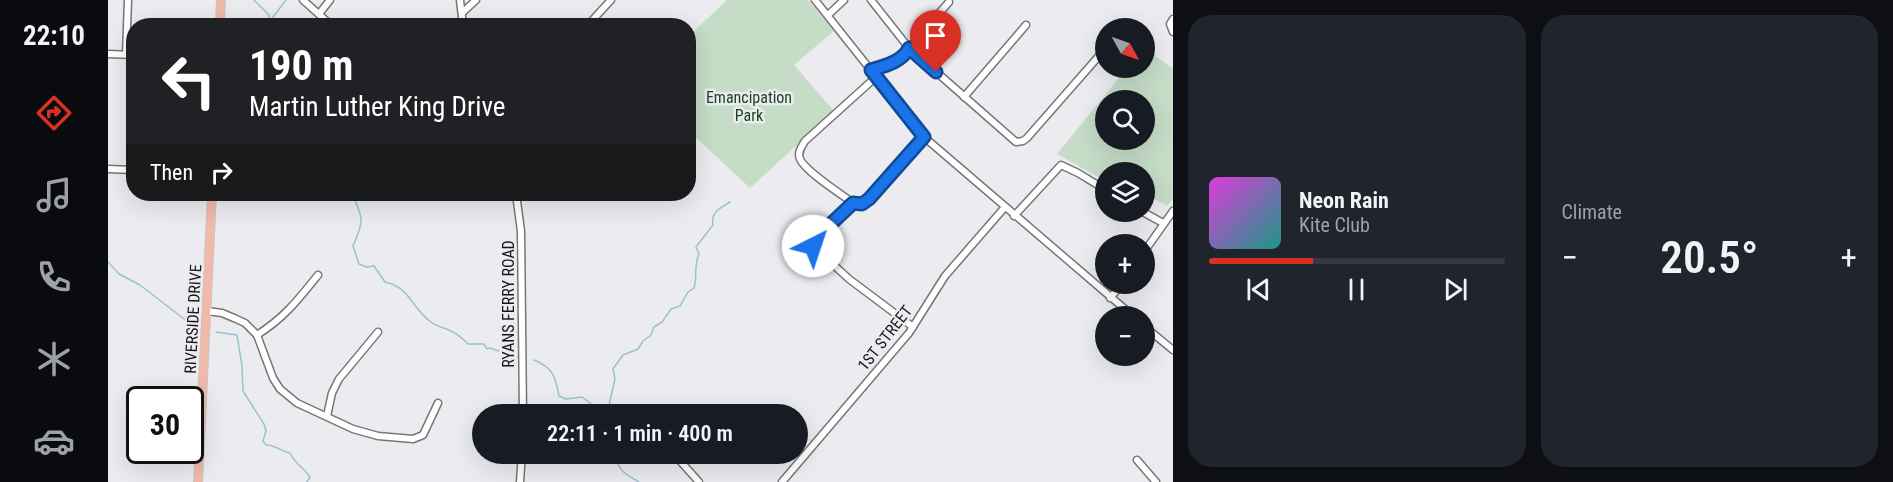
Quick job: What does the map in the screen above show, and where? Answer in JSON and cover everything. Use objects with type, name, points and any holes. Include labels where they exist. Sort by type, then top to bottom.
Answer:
[{"type":"main road","points":[[220,18],[221,0]]},
{"type":"main road","name":"RIVERSIDE DRIVE","points":[[198,482],[212,201]]},
{"type":"street","points":[[127,18],[128,0]]},
{"type":"street","points":[[303,0],[323,18]]},
{"type":"street","points":[[319,14],[330,0]]},
{"type":"street","points":[[460,0],[462,18]]},
{"type":"street","points":[[462,13],[476,0]]},
{"type":"street","points":[[594,18],[611,0]]},
{"type":"street","points":[[815,0],[924,137],[1121,306]]},
{"type":"street","points":[[828,15],[844,0]]},
{"type":"street","points":[[871,0],[909,48],[1016,142],[1027,138],[1095,61]]},
{"type":"street","points":[[871,70],[891,64],[906,53],[948,2]]},
{"type":"street","points":[[1173,19],[1170,24],[1173,32]]},
{"type":"street","points":[[964,97],[1026,26]]},
{"type":"street","points":[[108,54],[126,54]]},
{"type":"street","points":[[876,77],[805,141],[799,151],[806,168],[853,203],[862,204],[924,137]]},
{"type":"street","points":[[1014,216],[1061,165],[1095,183]]},
{"type":"street","points":[[108,169],[126,170]]},
{"type":"street","name":"RYANS FERRY ROAD","points":[[517,201],[521,231],[523,404]]},
{"type":"street","points":[[853,203],[816,238],[813,246],[849,279],[913,327]]},
{"type":"street","name":"1ST STREET","points":[[782,482],[913,327],[945,276],[1005,207]]},
{"type":"street","points":[[1155,235],[1173,211]]},
{"type":"street","points":[[1155,219],[1163,223]]},
{"type":"street","points":[[257,335],[288,312],[318,275]]},
{"type":"street","points":[[1110,297],[1113,294]]},
{"type":"street","points":[[207,311],[222,313],[245,323],[257,335],[273,378],[280,389],[297,403],[353,429],[378,436],[413,439],[423,435],[438,403]]},
{"type":"street","points":[[327,416],[332,393],[339,380],[378,332]]},
{"type":"street","points":[[1155,335],[1173,350]]},
{"type":"street","points":[[1137,460],[1156,482]]},
{"type":"street","points":[[520,482],[521,464]]},
{"type":"street","points":[[683,464],[699,482]]},
{"type":"green space","name":"Emancipation Park","points":[[727,0],[808,0],[834,31],[794,65],[834,111],[750,188],[696,138],[696,29]]},
{"type":"green space","points":[[1155,56],[1173,69],[1173,199],[1167,206],[1155,199],[1155,162],[1095,162],[1095,175],[1057,154],[1095,107],[1095,150],[1155,150],[1155,90],[1109,90],[1119,78],[1155,78]]},
{"type":"waterway","points":[[254,0],[269,18]]},
{"type":"waterway","points":[[272,18],[286,0]]},
{"type":"waterway","points":[[355,201],[361,225],[353,246],[359,264],[367,267],[374,266],[385,282],[406,293],[433,324],[455,333],[468,344],[484,344],[487,349],[517,357]]},
{"type":"waterway","points":[[609,404],[615,379],[613,369],[623,355],[638,349],[651,335],[654,327],[662,322],[671,309],[680,306],[688,292],[694,288],[699,254],[696,247],[713,225],[715,213],[730,202]]},
{"type":"waterway","points":[[108,262],[119,274],[140,285],[200,330]]},
{"type":"waterway","points":[[216,332],[237,335],[243,391],[264,424],[266,431],[263,441],[266,445],[290,453],[310,477],[307,482]]},
{"type":"waterway","points":[[534,360],[550,370],[559,396],[566,399],[582,397],[590,404]]},
{"type":"waterway","points":[[618,464],[622,471],[639,482]]},
{"type":"route","points":[[813,246],[816,238],[853,203],[862,204],[869,199],[924,137],[871,70],[891,64],[909,48],[936,72]]}]
